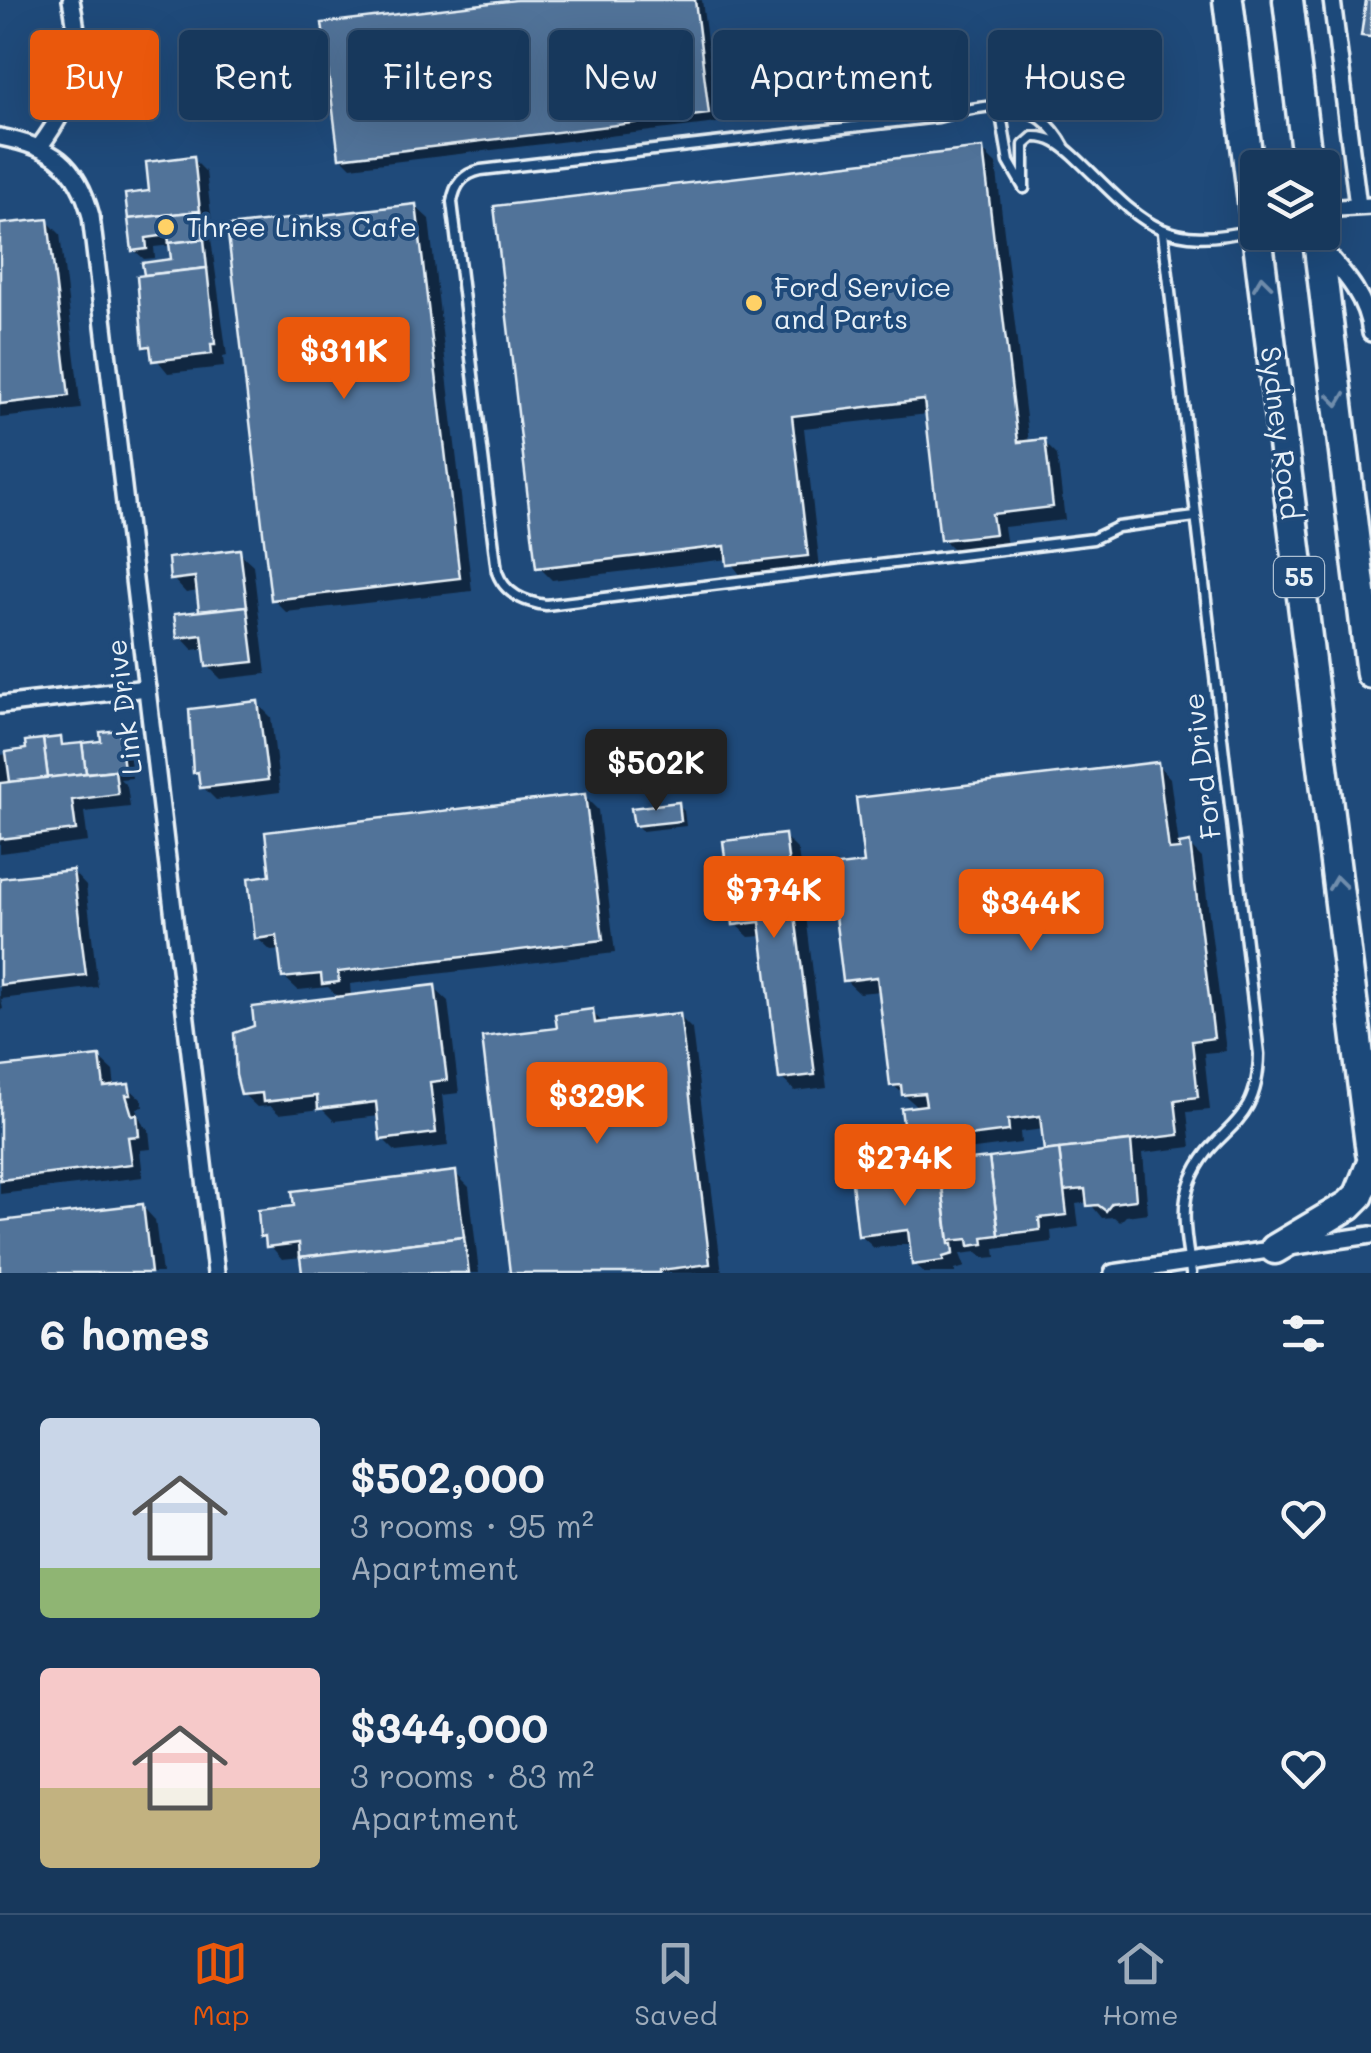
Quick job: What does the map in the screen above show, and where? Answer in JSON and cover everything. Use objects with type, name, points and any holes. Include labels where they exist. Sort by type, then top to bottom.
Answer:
[{"type":"highway","points":[[1288,0],[1306,150]]},
{"type":"highway","name":"Sydney Road","points":[[1226,3],[1246,150]]},
{"type":"highway","name":"Sydney Road","points":[[1259,250],[1371,1153]]},
{"type":"highway","name":"55","points":[[1319,250],[1371,674]]},
{"type":"highway","points":[[1275,1249],[1349,1205],[1359,1195],[1371,1164]]},
{"type":"street","points":[[0,137],[46,150],[76,75],[71,0]]},
{"type":"street","points":[[1332,0],[1364,206]]},
{"type":"street","name":"Link Drive","points":[[46,150],[78,182],[91,216],[215,1271]]},
{"type":"street","points":[[1327,250],[1356,290],[1371,333]]},
{"type":"street","points":[[0,705],[146,688]]},
{"type":"street","points":[[1113,1273],[1190,1267],[1275,1249],[1371,1236]]},
{"type":"lane","points":[[988,107],[938,117],[481,170],[458,182],[452,202],[500,581],[519,598],[546,604],[1093,539],[1118,527],[1196,518]]},
{"type":"lane","points":[[1003,120],[1013,172],[1024,188],[1024,145]]},
{"type":"lane","points":[[1042,120],[1060,137],[1065,148]]},
{"type":"lane","points":[[1006,145],[1024,145],[1033,136],[1041,136],[1065,148],[1129,210],[1163,232],[1208,238],[1240,231]]},
{"type":"lane","name":"Ford Drive","points":[[1163,232],[1259,1054],[1258,1076],[1248,1108],[1200,1163],[1190,1181],[1184,1217],[1190,1267]]},
{"type":"building","points":[[516,0],[695,0],[709,114],[693,116],[693,30],[549,30],[549,120],[659,120],[339,158],[328,71],[328,30],[323,30],[322,23]]},
{"type":"building","points":[[1366,0],[1371,0],[1371,37],[1361,36]]},
{"type":"building","name":"Ford Service and Parts","points":[[983,148],[1018,442],[1045,439],[1053,507],[992,514],[995,534],[940,540],[924,400],[792,416],[808,556],[727,565],[725,546],[536,568],[494,206]]},
{"type":"building","points":[[194,156],[200,211],[128,219],[125,194],[149,191],[146,162]]},
{"type":"building","points":[[416,204],[460,578],[271,600],[227,226]]},
{"type":"building","name":"Three Links Cafe","points":[[200,211],[204,239],[169,243],[168,235],[146,238],[147,249],[132,251],[128,219]]},
{"type":"building","points":[[48,219],[69,396],[0,404],[0,224]]},
{"type":"building","points":[[204,239],[207,268],[144,275],[142,263],[171,259],[169,243]]},
{"type":"building","points":[[207,268],[215,344],[211,344],[212,354],[152,361],[150,346],[143,347],[137,276]]},
{"type":"building","points":[[240,549],[247,606],[199,611],[195,577],[170,580],[168,558]]},
{"type":"building","points":[[247,606],[254,662],[206,667],[202,635],[177,638],[174,614]]},
{"type":"building","points":[[258,701],[268,780],[200,788],[198,772],[193,773],[189,709]]},
{"type":"building","points":[[119,730],[124,769],[86,773],[82,743],[101,741],[100,732]]},
{"type":"building","points":[[61,737],[62,745],[82,743],[86,773],[48,778],[43,739]]},
{"type":"building","points":[[43,739],[48,778],[10,782],[6,752],[26,749],[25,741]]},
{"type":"building","points":[[1158,762],[1169,850],[1190,842],[1214,1038],[1192,1041],[1198,1097],[1175,1100],[1179,1135],[1044,1151],[1040,1116],[1008,1120],[1009,1131],[944,1139],[942,1127],[904,1132],[901,1108],[926,1105],[924,1093],[902,1095],[901,1085],[890,1086],[877,977],[843,981],[829,867],[864,863],[856,798]]},
{"type":"building","points":[[115,770],[118,794],[72,800],[76,830],[0,839],[0,783]]},
{"type":"building","points":[[585,794],[603,940],[338,972],[339,982],[322,984],[321,974],[282,978],[277,936],[255,939],[248,878],[270,875],[265,832]]},
{"type":"building","points":[[679,802],[681,821],[634,826],[631,808]]},
{"type":"building","points":[[785,834],[815,1075],[779,1079],[760,922],[733,925],[723,841]]},
{"type":"building","points":[[73,870],[86,975],[0,985],[0,878]]},
{"type":"building","points":[[435,985],[447,1080],[430,1082],[436,1133],[380,1140],[376,1102],[318,1109],[317,1096],[263,1102],[262,1093],[241,1095],[234,1033],[254,1026],[252,1007]]},
{"type":"building","points":[[593,1009],[595,1023],[680,1013],[710,1264],[660,1273],[510,1273],[482,1037],[557,1028],[555,1014]]},
{"type":"building","points":[[100,1056],[104,1087],[129,1084],[131,1095],[126,1095],[132,1115],[137,1114],[139,1136],[128,1137],[132,1164],[0,1180],[0,1067]]},
{"type":"building","points":[[1131,1141],[1136,1200],[1112,1203],[1106,1211],[1098,1205],[1087,1206],[1085,1189],[1064,1191],[1059,1149]]},
{"type":"building","points":[[1059,1149],[1067,1215],[1039,1218],[1040,1230],[999,1235],[989,1158]]},
{"type":"building","points":[[989,1158],[999,1235],[983,1237],[984,1244],[969,1246],[968,1239],[949,1241],[939,1163]]},
{"type":"building","points":[[939,1163],[953,1254],[943,1257],[943,1261],[912,1265],[908,1230],[858,1236],[851,1174]]},
{"type":"building","points":[[456,1171],[464,1237],[300,1257],[299,1243],[266,1247],[265,1236],[260,1237],[258,1210],[294,1206],[292,1191]]},
{"type":"building","points":[[143,1204],[151,1273],[0,1273],[0,1221]]},
{"type":"building","points":[[464,1237],[469,1273],[302,1273],[300,1257]]},
{"type":"place","name":"Three Links Cafe","points":[[166,227]]},
{"type":"place","name":"Ford Service and Parts","points":[[754,303]]}]
